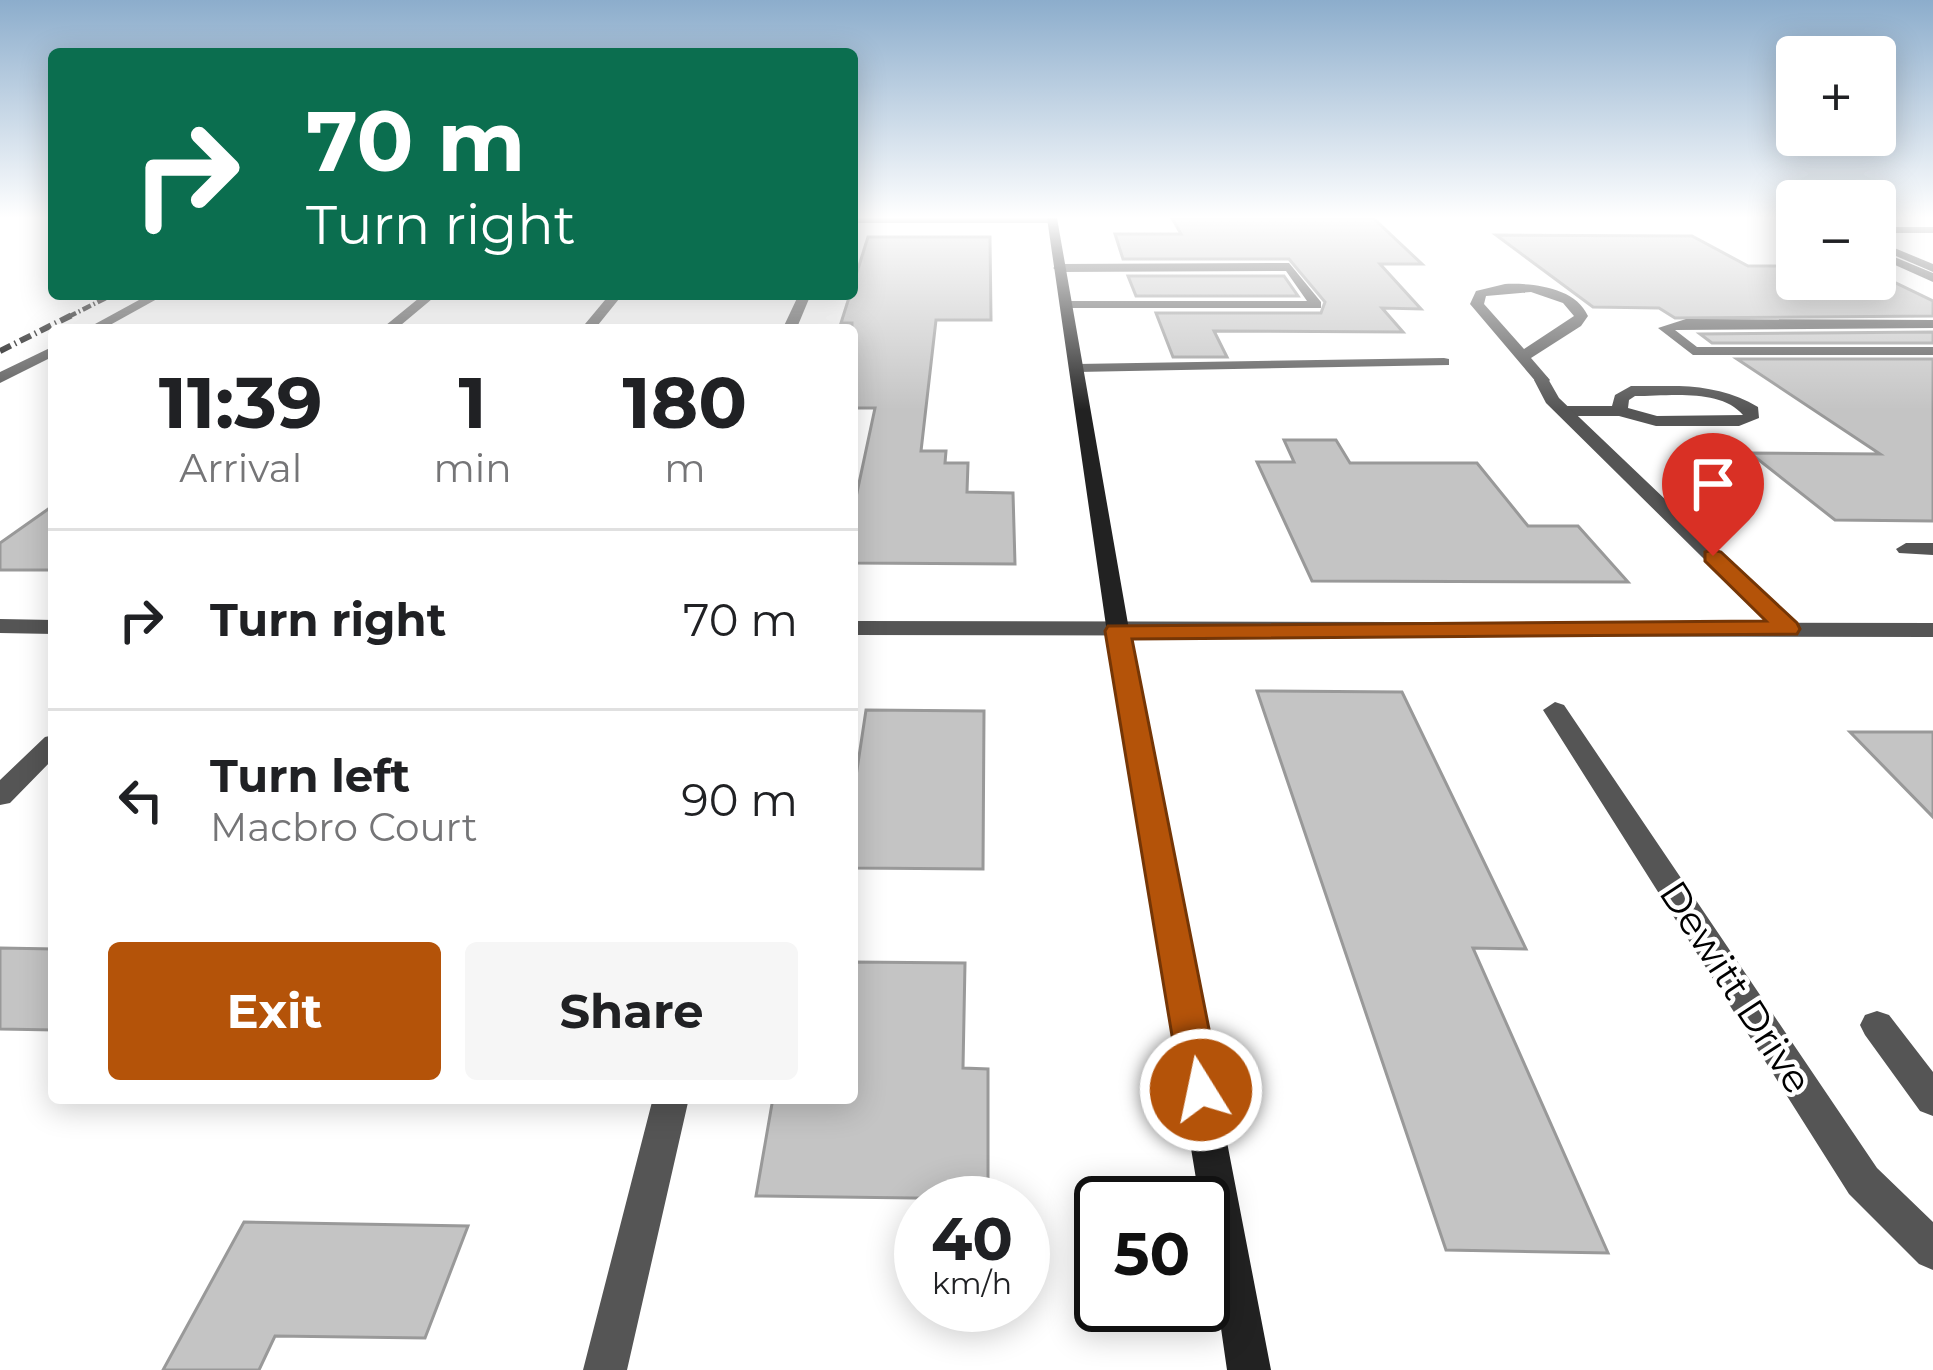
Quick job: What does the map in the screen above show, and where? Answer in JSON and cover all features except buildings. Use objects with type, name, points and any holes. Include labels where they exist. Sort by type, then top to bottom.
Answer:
[{"type":"main road","points":[[1062,282],[1118,631],[1249,1370]]},
{"type":"street","points":[[1066,304],[1316,305],[1300,282]]},
{"type":"street","points":[[1523,356],[1576,322],[1581,316],[1578,308],[1540,289],[1503,288],[1480,294],[1477,304],[1563,411],[1788,629]]},
{"type":"street","points":[[103,324],[149,300]]},
{"type":"street","points":[[394,324],[424,300]]},
{"type":"street","points":[[592,324],[612,300]]},
{"type":"street","points":[[1933,324],[1686,323],[1665,328],[1693,351],[1933,351]]},
{"type":"street","points":[[0,378],[48,353]]},
{"type":"street","points":[[1077,368],[1444,362]]},
{"type":"street","points":[[1563,411],[1620,411],[1656,421],[1739,421],[1751,418],[1752,410],[1734,398],[1707,392],[1631,392],[1622,398],[1620,411]]},
{"type":"street","points":[[1906,549],[1933,549]]},
{"type":"street","points":[[0,626],[48,626]]},
{"type":"street","points":[[858,628],[1933,631]]},
{"type":"street","name":"Dewitt Drive","points":[[1555,710],[1863,1181],[1933,1250]]},
{"type":"street","points":[[0,796],[48,749]]},
{"type":"street","points":[[1877,1025],[1933,1100]]},
{"type":"street","points":[[605,1370],[670,1104]]},
{"type":"railway","points":[[54,324],[102,300]]},
{"type":"railway","points":[[0,351],[48,327]]},
{"type":"route","points":[[1201,1090],[1118,631],[1788,629],[1713,556]]}]
